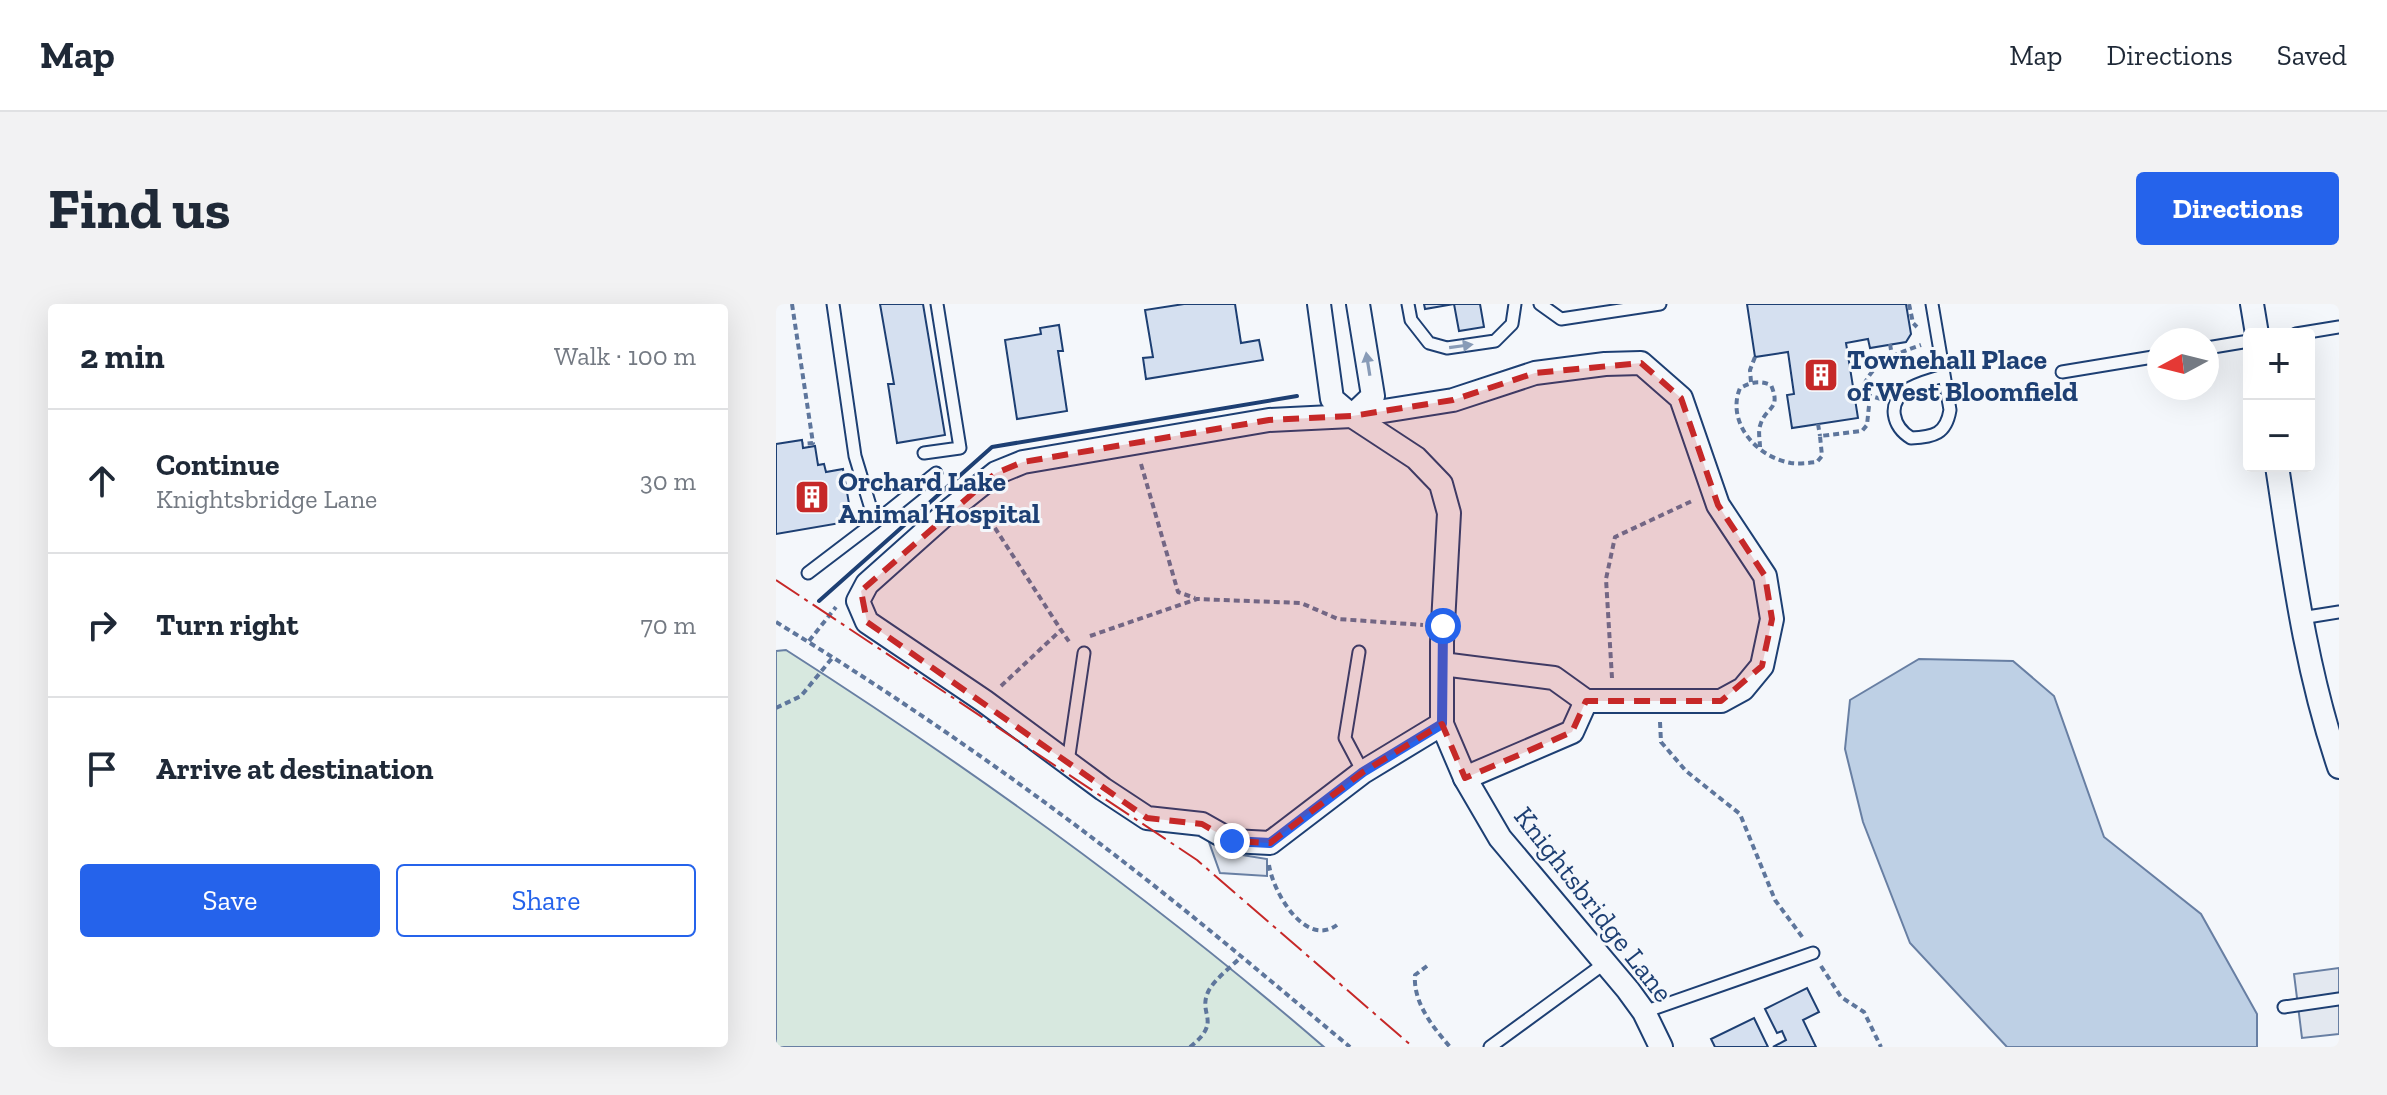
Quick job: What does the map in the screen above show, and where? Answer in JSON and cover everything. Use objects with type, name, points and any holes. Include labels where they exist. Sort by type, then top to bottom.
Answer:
[{"type":"street","name":"Knightsbridge Lane","points":[[1319,304],[1332,399],[1352,416],[1416,458],[1441,484],[1449,513],[1442,724],[1465,778],[1500,838],[1644,1012],[1661,1047]]},
{"type":"street","points":[[1352,416],[1373,396],[1358,304]]},
{"type":"street","points":[[2252,304],[2256,328]]},
{"type":"street","points":[[1442,664],[1554,678],[1586,701],[1721,701],[1743,689],[1762,666],[1772,619],[1765,576],[1718,505],[1681,398],[1641,363],[1535,373],[1453,400],[1352,416],[1269,420],[1023,462],[996,473],[972,492],[861,591],[858,601],[867,622],[1147,818],[1202,824],[1232,841],[1270,843],[1363,772],[1442,724]]},
{"type":"street","points":[[2278,472],[2314,683],[2339,767]]},
{"type":"street","points":[[1465,778],[1572,732],[1586,701]]},
{"type":"lane","points":[[833,304],[855,456],[875,522]]},
{"type":"lane","points":[[924,453],[960,448],[937,304]]},
{"type":"lane","points":[[1408,304],[1411,320],[1429,343],[1447,348],[1495,341],[1512,324],[1515,304]]},
{"type":"lane","points":[[1540,304],[1561,319],[1660,304]]},
{"type":"lane","points":[[1932,304],[1950,410],[1948,423],[1938,433],[1911,438],[1896,424],[1895,403],[1908,389],[1943,376]]},
{"type":"lane","points":[[2315,331],[2339,327]]},
{"type":"lane","points":[[2219,346],[2243,342]]},
{"type":"lane","points":[[2062,372],[2147,358]]},
{"type":"lane","points":[[808,573],[936,473]]},
{"type":"lane","points":[[2301,618],[2339,612]]},
{"type":"lane","points":[[1359,652],[1345,738],[1363,772]]},
{"type":"lane","points":[[1067,763],[1084,653]]},
{"type":"lane","points":[[1644,1012],[1813,953]]},
{"type":"lane","points":[[1490,1047],[1605,963]]},
{"type":"lane","points":[[2284,1007],[2339,999]]},
{"type":"path","points":[[792,304],[813,443],[803,444]]},
{"type":"path","points":[[1909,304],[1913,323],[1923,333]]},
{"type":"path","points":[[1895,403],[1861,393],[1865,379],[1875,367],[1892,356],[1926,343]]},
{"type":"path","points":[[1890,344],[1892,356]]},
{"type":"path","points":[[1751,382],[1750,370],[1755,357]]},
{"type":"path","points":[[1760,447],[1760,426],[1775,407],[1776,396],[1771,385],[1761,381],[1751,382],[1740,388],[1735,400],[1739,421],[1745,436],[1760,447],[1777,459],[1792,464],[1817,462],[1822,456],[1818,424]]},
{"type":"path","points":[[1820,436],[1862,431],[1867,425],[1870,396]]},
{"type":"path","points":[[1135,442],[1178,592],[1197,599],[1301,603],[1338,619],[1443,626]]},
{"type":"path","points":[[1614,700],[1606,579],[1615,537],[1713,491]]},
{"type":"path","points":[[972,492],[1069,643],[1197,599]]},
{"type":"path","points":[[808,642],[842,600],[861,591]]},
{"type":"path","points":[[776,622],[833,657],[1060,814],[1350,1047]]},
{"type":"path","points":[[984,701],[1061,630]]},
{"type":"path","points":[[776,708],[801,696],[833,657]]},
{"type":"path","points":[[1660,700],[1661,742],[1686,771],[1740,814],[1775,900],[1841,997],[1864,1012],[1881,1047]]},
{"type":"path","points":[[1270,843],[1270,870],[1283,902],[1296,917],[1317,931],[1328,931],[1337,925]]},
{"type":"path","points":[[1190,1047],[1208,1027],[1206,998],[1210,987],[1241,957]]},
{"type":"path","points":[[1427,966],[1415,975],[1415,987],[1435,1030],[1450,1047]]},
{"type":"highlighted area","points":[[1641,363],[1681,398],[1718,505],[1765,576],[1772,619],[1762,666],[1721,701],[1586,701],[1572,732],[1465,778],[1442,724],[1363,772],[1270,843],[1232,841],[1202,824],[1147,818],[867,622],[861,591],[996,473],[1023,462],[1269,420],[1352,416],[1453,400],[1535,373]]},
{"type":"shaded area","points":[[786,650],[926,742],[1062,839],[1195,940],[1324,1047],[776,1047],[776,651]]},
{"type":"shaded area","points":[[1209,842],[1236,854],[1267,859],[1267,876],[1220,873]]},
{"type":"shaded area","points":[[2339,968],[2339,1034],[2302,1038],[2294,974]]},
{"type":"water","points":[[1919,659],[2013,661],[2054,696],[2104,837],[2201,914],[2257,1014],[2257,1047],[2007,1047],[1910,943],[1863,822],[1845,749],[1850,700]]},
{"type":"building","points":[[880,304],[923,304],[945,435],[897,443],[888,384],[894,384]]},
{"type":"building","points":[[1184,304],[1235,304],[1241,343],[1259,340],[1263,360],[1146,379],[1143,358],[1153,357],[1145,310]]},
{"type":"building","points":[[1424,304],[1454,304],[1425,309]]},
{"type":"building","points":[[1454,304],[1480,304],[1484,327],[1459,331]]},
{"type":"building","name":"Townehall Place of West Bloomfield","points":[[1747,304],[1906,304],[1911,334],[1906,342],[1870,348],[1868,339],[1846,343],[1858,418],[1792,428],[1787,395],[1794,394],[1788,352],[1755,357]]},
{"type":"building","points":[[1059,325],[1063,351],[1058,351],[1067,411],[1017,419],[1005,340],[1041,334],[1040,328]]},
{"type":"building","name":"Orchard Lake Animal Hospital","points":[[802,440],[803,448],[815,446],[818,465],[824,464],[826,472],[843,469],[852,521],[776,534],[776,444]]},
{"type":"building","points":[[1807,988],[1819,1012],[1803,1020],[1816,1047],[1773,1047],[1786,1040],[1782,1031],[1777,1033],[1765,1009]]},
{"type":"building","points":[[1754,1018],[1768,1047],[1715,1047],[1711,1039]]},
{"type":"wall","points":[[819,601],[992,447],[1297,396]]},
{"type":"power","points":[[776,580],[1197,860],[1413,1047]]},
{"type":"place","name":"Townehall Place of West Bloomfield","points":[[1821,375]]},
{"type":"place","name":"Orchard Lake Animal Hospital","points":[[812,497]]},
{"type":"route","points":[[1232,841],[1270,843],[1363,772],[1442,724],[1443,626]]}]
